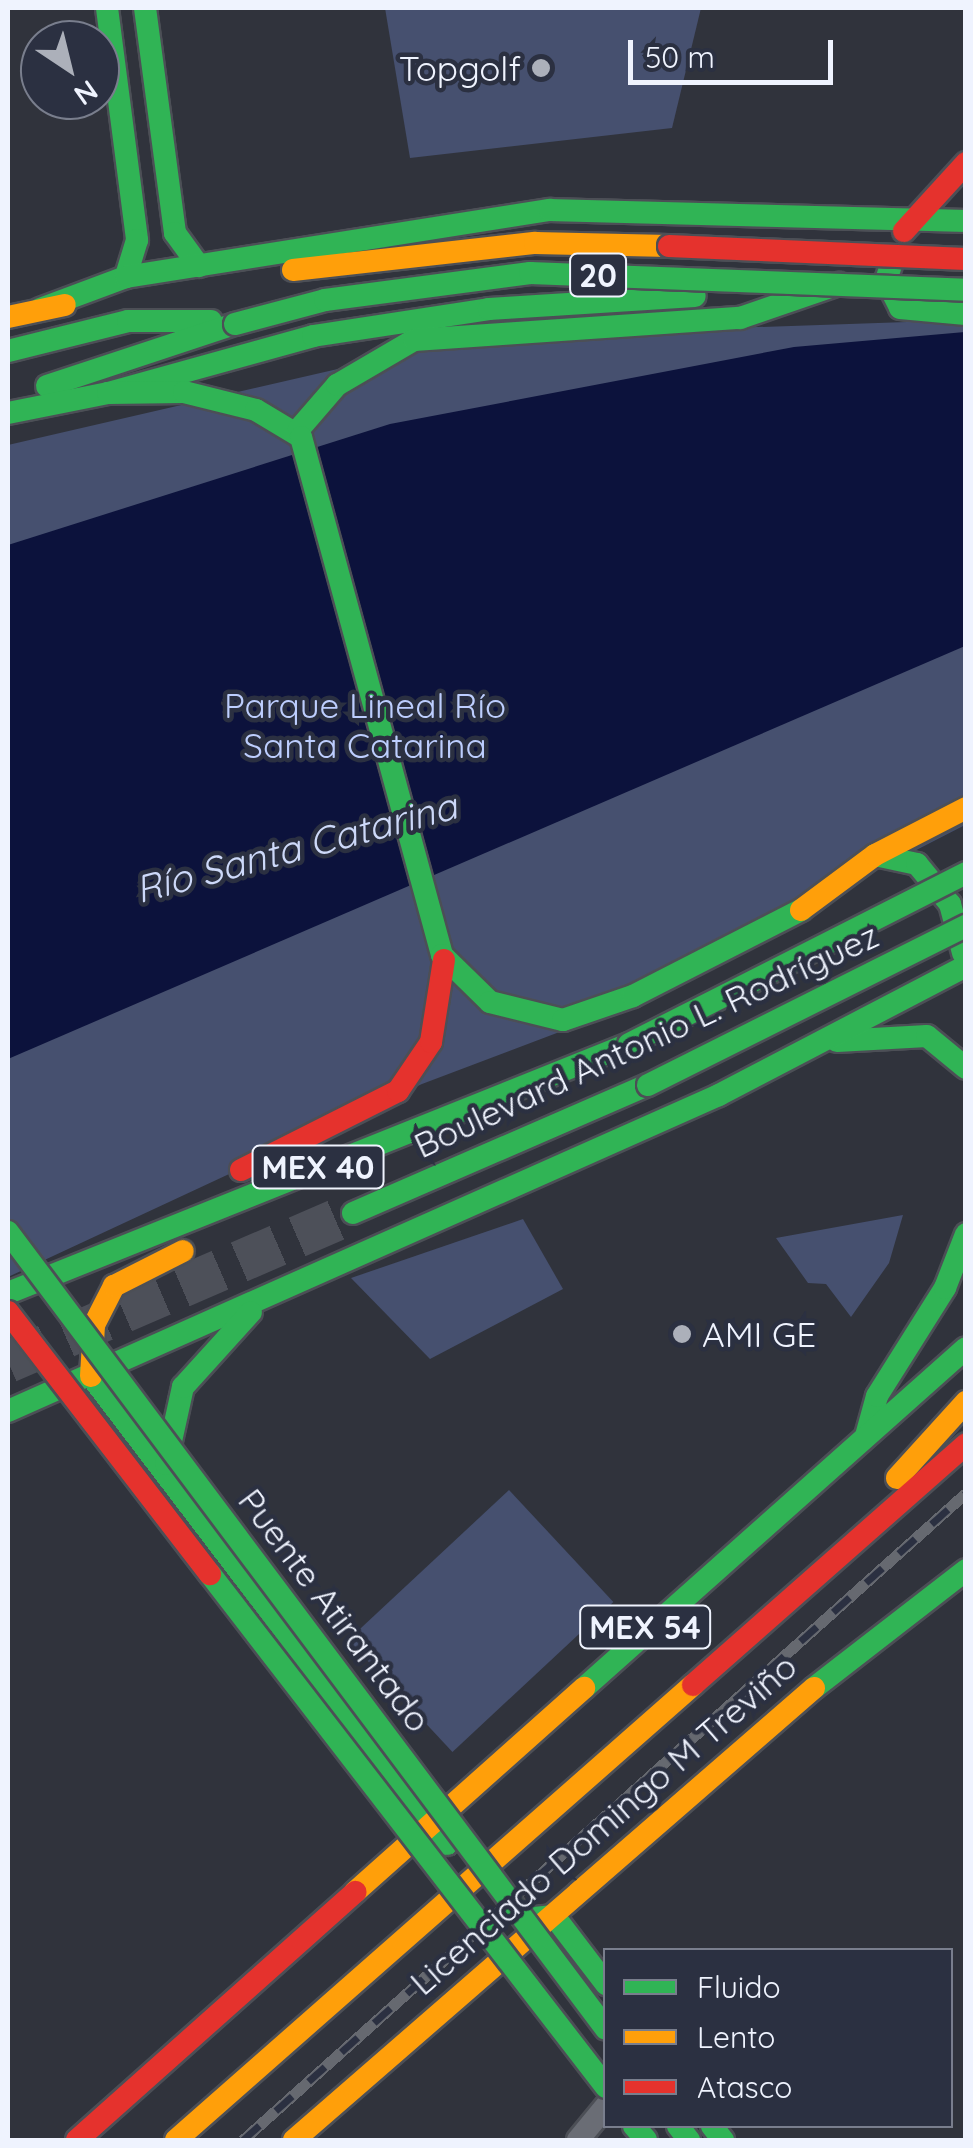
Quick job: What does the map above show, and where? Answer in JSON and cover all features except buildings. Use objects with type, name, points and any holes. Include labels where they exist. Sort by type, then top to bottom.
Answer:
[{"type":"main road","points":[[144,8],[174,233],[199,266]]},
{"type":"main road","points":[[120,103],[137,240],[126,278]]},
{"type":"main road","points":[[300,433],[336,385],[414,340],[791,307],[857,273],[914,222],[966,162]]},
{"type":"main road","points":[[40,310],[126,278],[397,227],[550,210],[966,221]]},
{"type":"main road","points":[[8,413],[372,327],[489,309],[759,293],[788,276],[794,259],[783,216]]},
{"type":"main road","points":[[914,222],[888,268],[888,290],[914,314],[966,314]]},
{"type":"main road","name":"20","points":[[8,316],[535,243],[966,259]]},
{"type":"main road","name":"20","points":[[8,400],[234,324],[325,300],[530,273],[966,290]]},
{"type":"main road","points":[[8,352],[58,338],[178,317],[234,324]]},
{"type":"main road","points":[[108,392],[212,396],[300,433]]},
{"type":"main road","points":[[136,1240],[199,1189],[398,1091],[431,1042],[443,958],[300,433]]},
{"type":"main road","points":[[443,958],[490,1002],[564,1020],[633,996],[812,905],[875,855],[966,808]]},
{"type":"main road","points":[[13,1409],[822,1044],[966,965],[950,904],[917,864],[875,855]]},
{"type":"main road","name":"Boulevard Antonio L. Rodríguez","points":[[8,1293],[629,1044],[966,873]]},
{"type":"main road","name":"Boulevard Antonio L. Rodríguez","points":[[353,1213],[648,1085],[966,926]]},
{"type":"main road","points":[[822,1044],[927,1036],[966,1068]]},
{"type":"main road","points":[[91,1376],[98,1312],[132,1273],[350,1178],[510,1090]]},
{"type":"main road","name":"Puente Atirantado","points":[[8,1232],[603,2025]]},
{"type":"main road","points":[[866,1439],[877,1396],[945,1288],[966,1234]]},
{"type":"main road","points":[[165,1474],[184,1387],[268,1297]]},
{"type":"main road","name":"Puente Atirantado","points":[[8,1312],[603,2083]]},
{"type":"main road","points":[[8,1330],[59,1346],[91,1376],[507,1921],[515,1946],[603,2056]]},
{"type":"main road","points":[[8,1330],[38,1366],[13,1409]]},
{"type":"main road","name":"MEX 54","points":[[77,2140],[966,1348]]},
{"type":"main road","points":[[868,1528],[900,1473],[966,1402]]},
{"type":"main road","name":"MEX 54","points":[[176,2140],[471,1876],[966,1444]]},
{"type":"main road","name":"Licenciado Domingo M Treviño","points":[[294,2140],[554,1916],[726,1757],[966,1570]]},
{"type":"main road","points":[[507,1921],[554,1916],[603,1980]]},
{"type":"street","points":[[120,87],[154,82]]},
{"type":"street","points":[[578,2140],[603,2110]]},
{"type":"green space","name":"Topgolf","points":[[385,8],[701,8],[672,128],[410,158]]},
{"type":"green space","name":"Río Santa Catarina","points":[[965,320],[965,825],[570,1028],[422,1084],[8,1277],[8,445],[416,351],[553,334]]},
{"type":"green space","points":[[903,1215],[889,1263],[851,1317],[826,1284],[808,1283],[776,1238]]},
{"type":"green space","points":[[523,1219],[563,1289],[430,1359],[351,1278]]},
{"type":"green space","points":[[509,1490],[613,1602],[452,1752],[348,1640]]},
{"type":"water","name":"Río Santa Catarina","points":[[965,332],[965,646],[8,1059],[8,545],[390,424],[794,347]]},
{"type":"tunnel","points":[[8,1362],[353,1213]]},
{"type":"railway","points":[[243,2140],[966,1493]]},
{"type":"traffic: fast","points":[[107,8],[137,240],[126,277]]},
{"type":"traffic: fast","points":[[145,8],[175,233],[199,266]]},
{"type":"traffic: fast","points":[[40,309],[126,277],[550,210],[966,221]]},
{"type":"traffic: fast","points":[[893,259],[886,280],[900,308],[966,314]]},
{"type":"traffic: fast","points":[[235,324],[325,300],[530,273],[966,290]]},
{"type":"traffic: fast","points":[[299,429],[337,385],[414,340],[740,318],[839,284]]},
{"type":"traffic: fast","points":[[108,393],[313,336],[489,309],[695,296]]},
{"type":"traffic: fast","points":[[8,351],[128,321],[211,321]]},
{"type":"traffic: fast","points":[[47,386],[235,324]]},
{"type":"traffic: fast","points":[[8,413],[108,393],[184,392],[256,410],[301,437]]},
{"type":"traffic: fast","points":[[301,437],[442,955],[490,1002],[563,1020],[633,996],[801,910]]},
{"type":"traffic: fast","points":[[875,855],[917,864],[950,904],[963,953]]},
{"type":"traffic: fast","points":[[629,1044],[966,873]]},
{"type":"traffic: fast","points":[[648,1085],[966,926]]},
{"type":"traffic: fast","points":[[8,1411],[719,1095],[966,966]]},
{"type":"traffic: fast","points":[[837,1041],[927,1036],[966,1068]]},
{"type":"traffic: fast","points":[[8,1293],[629,1044]]},
{"type":"traffic: fast","points":[[353,1213],[648,1085]]},
{"type":"traffic: fast","points":[[8,1232],[603,2025]]},
{"type":"traffic: fast","points":[[866,1436],[877,1396],[945,1288],[966,1234]]},
{"type":"traffic: fast","points":[[166,1464],[183,1387],[251,1312]]},
{"type":"traffic: fast","points":[[584,1688],[966,1348]]},
{"type":"traffic: fast","points":[[91,1376],[447,1844]]},
{"type":"traffic: fast","points":[[814,1688],[966,1570]]},
{"type":"traffic: fast","points":[[210,1574],[603,2083]]},
{"type":"traffic: fast","points":[[534,1918],[554,1916],[603,1980]]},
{"type":"traffic: fast","points":[[636,2128],[646,2140]]},
{"type":"traffic: fast","points":[[680,2128],[689,2140]]},
{"type":"traffic: fast","points":[[714,2128],[723,2140]]},
{"type":"traffic: slow","points":[[293,270],[535,243],[669,246]]},
{"type":"traffic: slow","points":[[8,317],[65,305]]},
{"type":"traffic: slow","points":[[801,910],[875,855],[966,808]]},
{"type":"traffic: slow","points":[[91,1376],[94,1325],[114,1286],[183,1251]]},
{"type":"traffic: slow","points":[[897,1478],[966,1402]]},
{"type":"traffic: slow","points":[[176,2140],[693,1685]]},
{"type":"traffic: slow","points":[[355,1892],[584,1688]]},
{"type":"traffic: slow","points":[[294,2140],[814,1688]]},
{"type":"traffic: jam","points":[[904,231],[966,163]]},
{"type":"traffic: jam","points":[[669,246],[966,259]]},
{"type":"traffic: jam","points":[[241,1170],[398,1091],[431,1042],[444,960]]},
{"type":"traffic: jam","points":[[8,1312],[210,1574]]},
{"type":"traffic: jam","points":[[693,1685],[966,1444]]},
{"type":"traffic: jam","points":[[77,2140],[355,1892]]},
{"type":"place","name":"Topgolf","points":[[541,68]]},
{"type":"place","name":"AMI GE","points":[[682,1334]]},
{"type":"park label","name":"Parque Lineal Río Santa Catarina","points":[[365,725]]}]
